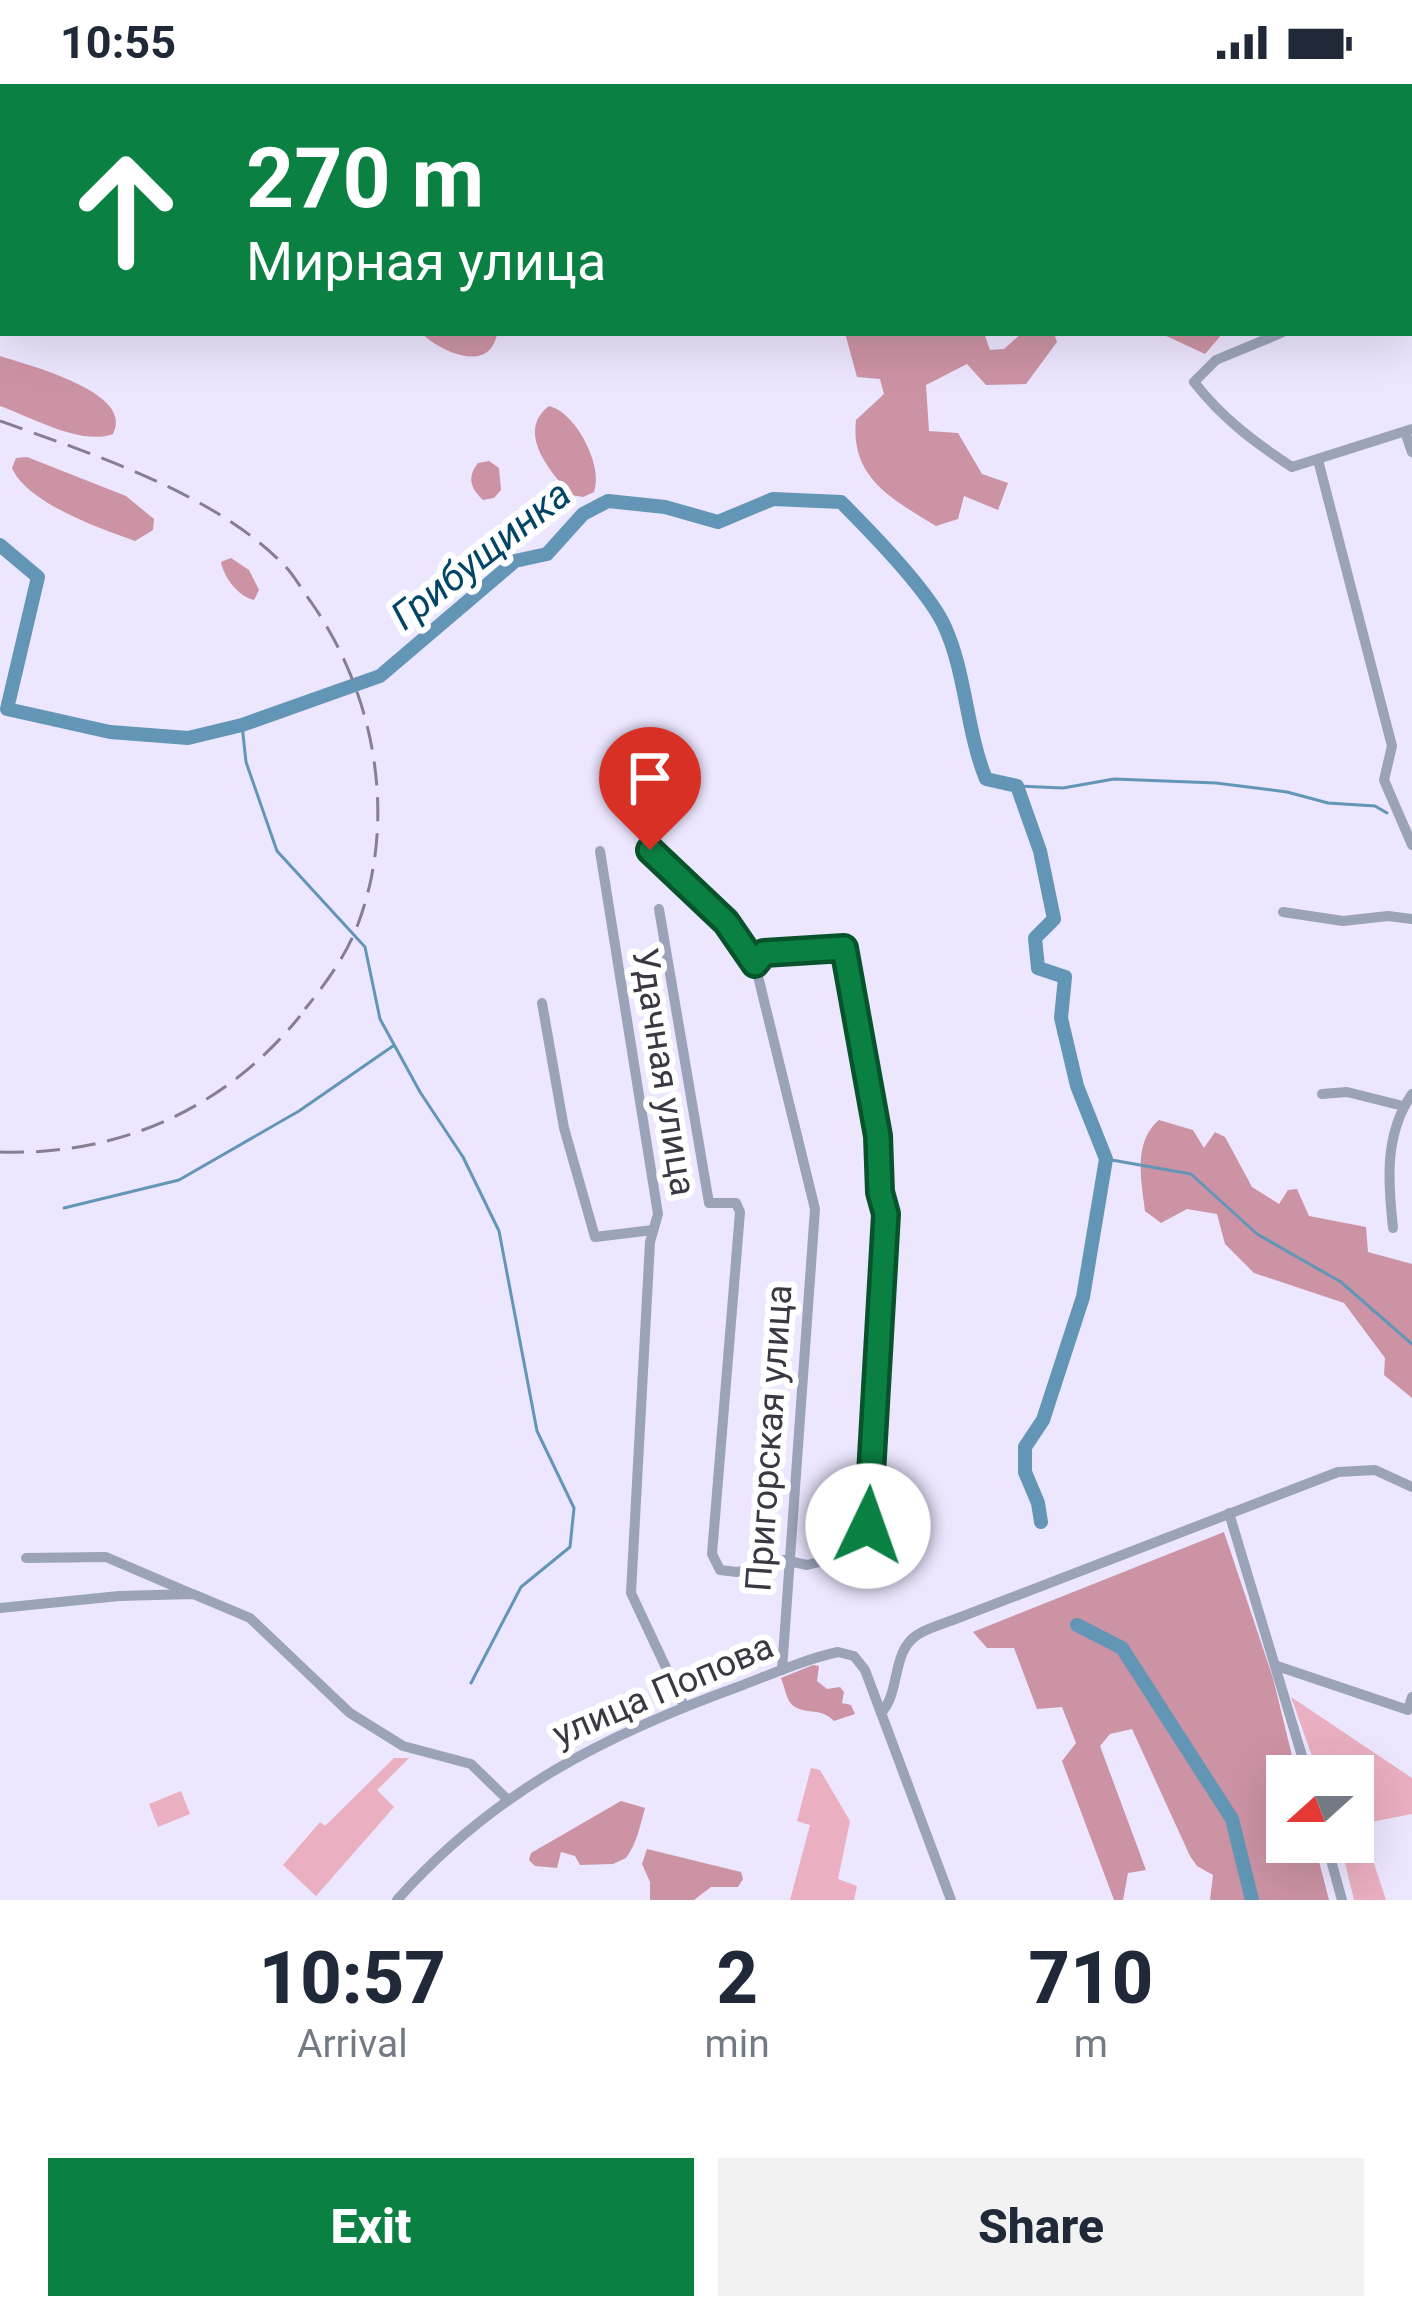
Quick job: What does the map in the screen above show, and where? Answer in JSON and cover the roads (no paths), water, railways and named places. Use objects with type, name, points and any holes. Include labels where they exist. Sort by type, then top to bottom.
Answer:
[{"type":"street","points":[[1274,336],[1216,360],[1194,382],[1220,414],[1292,467],[1409,430],[1412,452]]},
{"type":"street","points":[[1318,460],[1392,746],[1384,780],[1412,845]]},
{"type":"street","points":[[650,850],[726,922],[755,964],[764,953],[844,948],[878,1136],[880,1192],[886,1214],[868,1526],[853,1554],[807,1565],[784,1560],[737,1572],[721,1570],[712,1554],[740,1212],[736,1203],[709,1204],[659,909]]},
{"type":"street","name":"Удачная улица","points":[[600,851],[658,1214],[652,1230],[631,1593],[684,1706]]},
{"type":"street","points":[[1283,912],[1342,921],[1388,916],[1412,919]]},
{"type":"street","name":"Пригорская улица","points":[[755,964],[815,1209],[782,1670]]},
{"type":"street","points":[[542,1003],[564,1128],[595,1237],[652,1230]]},
{"type":"street","points":[[1322,1094],[1347,1092],[1403,1106]]},
{"type":"street","points":[[1393,1228],[1387,1167],[1403,1106],[1412,1094]]},
{"type":"street","points":[[951,1900],[881,1713],[889,1705],[904,1648],[916,1636],[1308,1482],[1362,1467],[1412,1487]]},
{"type":"street","points":[[1229,1514],[1302,1755]]},
{"type":"street","points":[[26,1558],[106,1557],[250,1618],[350,1713],[397,1744],[471,1764],[508,1800]]},
{"type":"street","points":[[0,1608],[194,1594]]},
{"type":"street","name":"улица Попова","points":[[397,1900],[434,1861],[508,1800],[578,1755],[684,1706],[838,1652],[854,1656],[865,1670],[881,1713]]},
{"type":"street","points":[[1277,1666],[1408,1710],[1412,1697]]},
{"type":"street","points":[[1332,1863],[1342,1900]]},
{"type":"waterway","name":"Грибущинка","points":[[0,545],[38,577],[7,709],[110,732],[188,738],[242,725],[380,676],[515,561],[547,554],[583,514],[608,501],[665,507],[718,522],[773,499],[841,502],[936,611],[957,662],[986,779],[1017,786],[1040,851],[1054,919],[1035,938],[1038,968],[1065,977],[1061,1018],[1077,1086],[1106,1159],[1083,1297],[1043,1420],[1025,1447],[1025,1472],[1041,1522]]},
{"type":"waterway","points":[[242,725],[246,762],[277,851],[365,947],[380,1019],[463,1157],[499,1231],[537,1431],[574,1508],[570,1547],[521,1587],[471,1683]]},
{"type":"waterway","points":[[1017,786],[1063,788],[1114,779],[1216,783],[1287,792],[1328,803],[1375,806],[1387,813]]},
{"type":"waterway","points":[[64,1208],[179,1180],[299,1111],[393,1046]]},
{"type":"waterway","points":[[1106,1159],[1191,1174],[1257,1234],[1341,1282],[1412,1344]]},
{"type":"waterway","name":"Грибущинка","points":[[1077,1625],[1122,1648],[1232,1819],[1252,1900]]},
{"type":"railway","points":[[0,421],[150,478],[223,517],[288,569],[333,638],[365,716],[374,757],[377,842],[353,936],[305,1009]]},
{"type":"railway","points":[[0,1152],[87,1146],[166,1120],[238,1077],[300,1016]]}]
